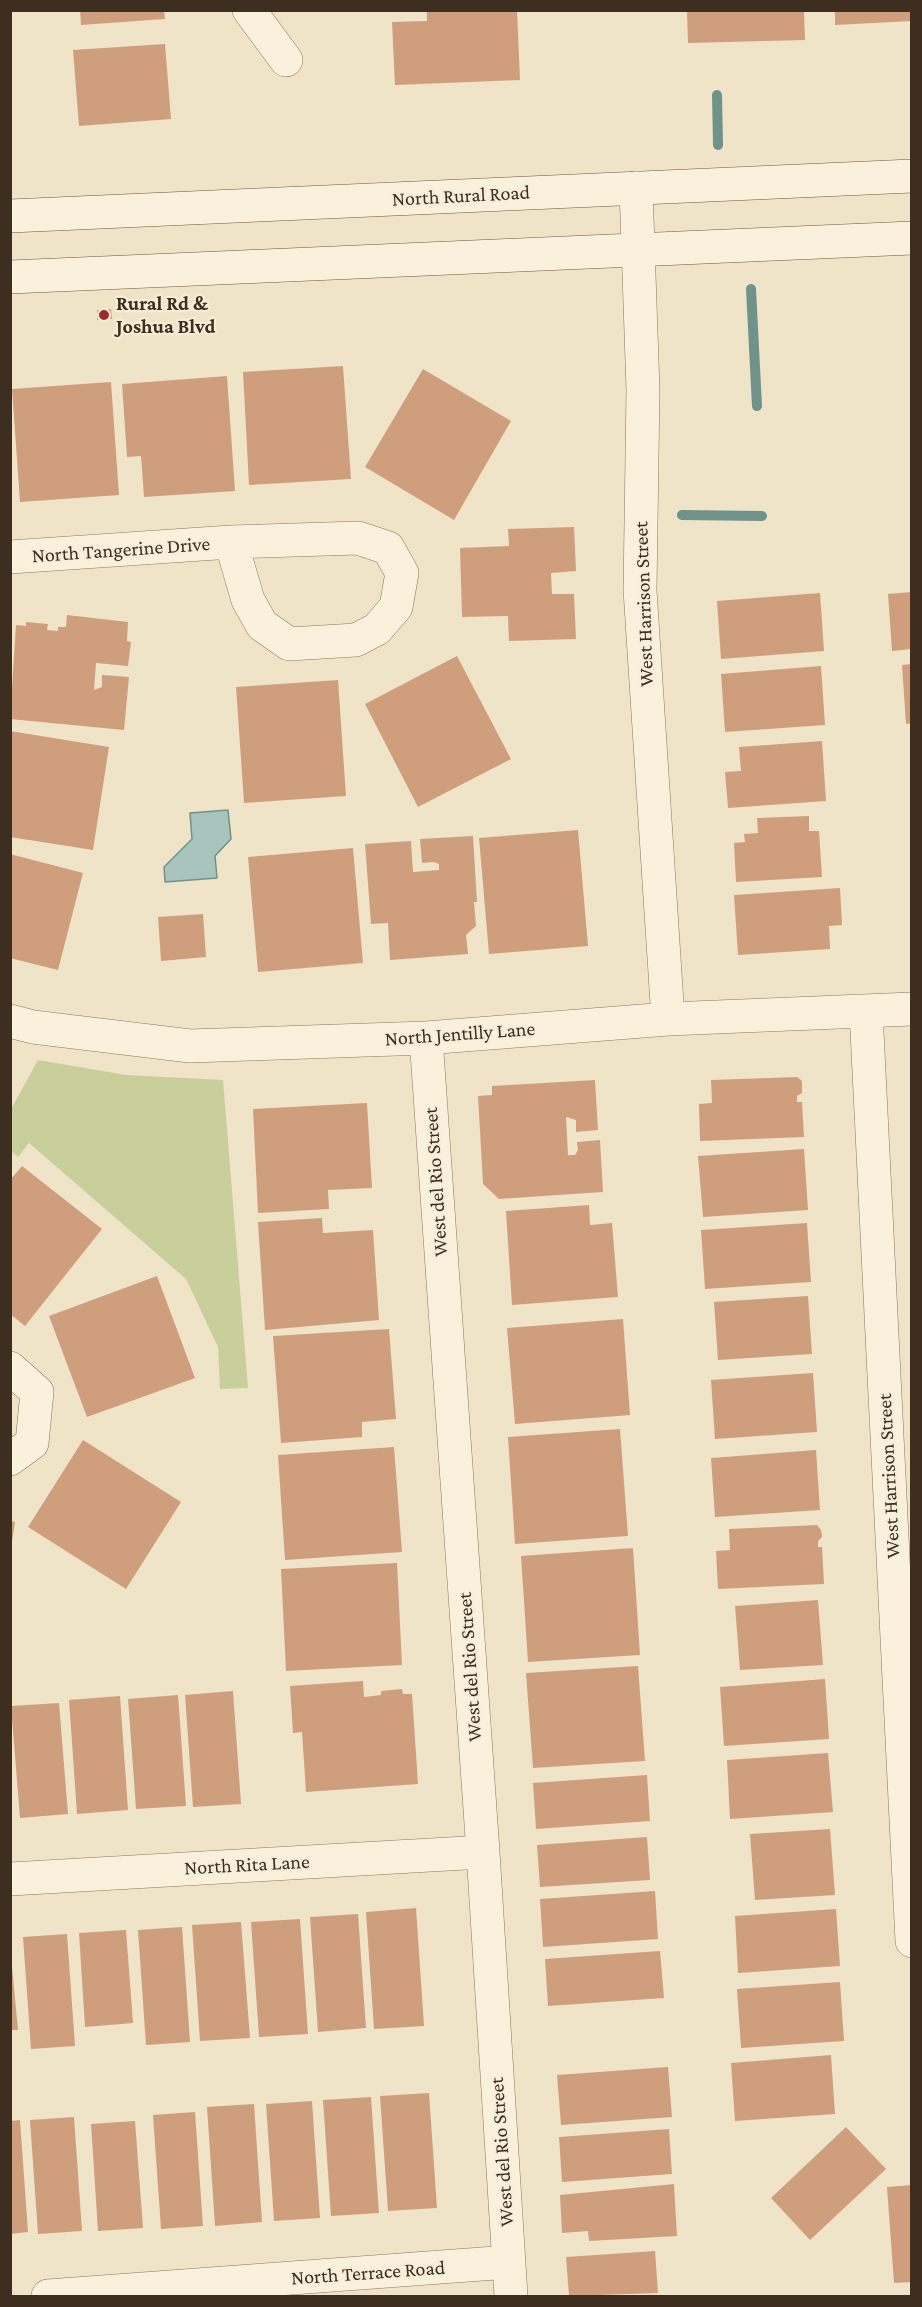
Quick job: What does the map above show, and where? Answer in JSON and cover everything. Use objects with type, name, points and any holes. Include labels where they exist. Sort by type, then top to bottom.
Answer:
[{"type":"street","points":[[249,10],[286,60]]},
{"type":"street","name":"North Rural Road","points":[[10,216],[912,176]]},
{"type":"street","name":"West Harrison Street","points":[[636,188],[643,390],[640,590],[668,1019]]},
{"type":"street","points":[[10,277],[912,238]]},
{"type":"street","name":"North Tangerine Drive","points":[[10,557],[231,542],[358,538],[388,548],[402,573],[396,607],[377,629],[356,640],[289,644],[262,625],[238,571],[231,542]]},
{"type":"street","name":"North Jentilly Lane","points":[[10,1021],[33,1027],[190,1046],[426,1038],[668,1019],[912,1009]]},
{"type":"street","name":"West Harrison Street","points":[[866,1011],[903,1566],[912,1941]]},
{"type":"street","name":"West del Rio Street","points":[[426,1038],[483,1852],[511,2296]]},
{"type":"street","points":[[10,1368],[37,1392],[33,1443],[10,1459]]},
{"type":"street","name":"North Rita Lane","points":[[10,1879],[483,1852]]},
{"type":"street","name":"North Terrace Road","points":[[48,2296],[509,2262]]},
{"type":"green space","points":[[38,1060],[126,1075],[223,1080],[248,1388],[220,1389],[218,1347],[186,1279],[29,1143],[18,1157],[11,1151],[11,1109]]},
{"type":"water","points":[[228,810],[231,839],[215,856],[217,878],[165,882],[164,867],[192,839],[190,813]]},
{"type":"building","points":[[80,10],[164,10],[165,19],[81,25]]},
{"type":"building","points":[[517,10],[520,80],[395,85],[392,22],[427,21],[427,11]]},
{"type":"building","points":[[687,10],[804,10],[805,40],[688,43]]},
{"type":"building","points":[[835,10],[912,10],[912,21],[835,25]]},
{"type":"building","points":[[165,44],[171,119],[79,126],[73,50]]},
{"type":"building","points":[[111,309],[112,319],[97,320],[97,310]]},
{"type":"building","points":[[343,366],[351,479],[249,485],[243,372]]},
{"type":"building","points":[[423,369],[511,421],[454,520],[365,467]]},
{"type":"building","points":[[227,376],[235,491],[144,497],[141,456],[127,457],[122,384]]},
{"type":"building","points":[[111,382],[119,495],[20,502],[12,389]]},
{"type":"building","points":[[574,527],[576,571],[551,573],[552,594],[574,594],[576,639],[509,641],[508,616],[462,617],[460,548],[509,546],[508,529]]},
{"type":"building","points":[[912,592],[912,649],[892,651],[888,594]]},
{"type":"building","points":[[820,593],[824,651],[721,659],[717,601]]},
{"type":"building","points":[[67,615],[128,622],[127,641],[131,642],[128,666],[96,663],[94,690],[102,687],[102,675],[129,677],[124,730],[10,719],[16,625],[26,626],[26,622],[48,624],[47,630],[58,631],[58,627],[66,627]]},
{"type":"building","points":[[457,656],[511,759],[418,807],[365,704]]},
{"type":"building","points":[[912,664],[912,723],[906,724],[902,665]]},
{"type":"building","points":[[821,666],[825,725],[725,732],[721,674]]},
{"type":"building","points":[[338,680],[346,796],[244,803],[236,687]]},
{"type":"building","points":[[10,731],[109,747],[93,850],[10,837]]},
{"type":"building","points":[[822,741],[826,801],[728,808],[725,772],[741,771],[739,747]]},
{"type":"building","points":[[809,816],[809,831],[819,831],[822,877],[736,882],[734,843],[745,842],[744,834],[758,833],[757,818]]},
{"type":"building","points":[[578,830],[588,946],[489,954],[479,838]]},
{"type":"building","points":[[473,836],[476,926],[466,935],[468,954],[390,960],[388,923],[371,924],[365,844],[411,841],[413,872],[439,870],[439,864],[422,863],[420,839]]},
{"type":"building","points":[[353,848],[363,963],[258,972],[248,857]]},
{"type":"building","points":[[10,854],[83,873],[58,970],[10,958]]},
{"type":"building","points":[[840,888],[842,925],[829,926],[830,949],[738,955],[734,895]]},
{"type":"building","points":[[203,914],[206,957],[161,961],[158,917]]},
{"type":"building","points":[[797,1077],[802,1081],[802,1093],[797,1096],[797,1102],[802,1102],[804,1137],[700,1141],[699,1104],[712,1103],[711,1080]]},
{"type":"building","points":[[595,1080],[598,1130],[576,1132],[576,1120],[566,1117],[568,1155],[575,1155],[578,1150],[577,1142],[600,1140],[603,1192],[499,1199],[483,1184],[478,1096],[492,1095],[492,1086]]},
{"type":"building","points":[[367,1103],[372,1188],[328,1190],[329,1209],[258,1213],[253,1109]]},
{"type":"building","points":[[804,1149],[808,1210],[703,1217],[698,1156]]},
{"type":"building","points":[[22,1166],[102,1229],[25,1326],[10,1314],[10,1180]]},
{"type":"building","points":[[589,1205],[590,1225],[612,1223],[618,1297],[512,1305],[506,1211]]},
{"type":"building","points":[[322,1218],[323,1233],[373,1230],[379,1320],[265,1330],[258,1222]]},
{"type":"building","points":[[807,1223],[811,1282],[705,1289],[701,1230]]},
{"type":"building","points":[[157,1276],[195,1378],[87,1417],[49,1316]]},
{"type":"building","points":[[808,1296],[812,1354],[718,1360],[714,1302]]},
{"type":"building","points":[[623,1319],[630,1415],[515,1424],[507,1328]]},
{"type":"building","points":[[389,1329],[396,1419],[362,1422],[362,1437],[281,1443],[273,1336]]},
{"type":"building","points":[[813,1373],[817,1432],[715,1439],[711,1380]]},
{"type":"building","points":[[620,1429],[628,1536],[515,1544],[508,1437]]},
{"type":"building","points":[[83,1440],[181,1502],[126,1589],[28,1527]]},
{"type":"building","points":[[394,1447],[402,1552],[285,1560],[278,1455]]},
{"type":"building","points":[[816,1450],[820,1510],[715,1517],[711,1458]]},
{"type":"building","points":[[10,1521],[15,1522],[12,1542],[10,1542]]},
{"type":"building","points":[[817,1525],[822,1537],[818,1541],[818,1547],[822,1547],[824,1584],[718,1589],[716,1551],[730,1550],[729,1529]]},
{"type":"building","points":[[633,1548],[640,1655],[528,1662],[521,1556]]},
{"type":"building","points":[[397,1563],[402,1665],[286,1671],[281,1569]]},
{"type":"building","points":[[818,1600],[823,1665],[740,1670],[735,1606]]},
{"type":"building","points":[[638,1666],[645,1761],[533,1768],[526,1673]]},
{"type":"building","points":[[825,1679],[829,1739],[724,1746],[720,1687]]},
{"type":"building","points":[[363,1681],[364,1697],[381,1695],[381,1691],[402,1689],[403,1694],[412,1694],[418,1784],[306,1792],[302,1732],[293,1733],[290,1686]]},
{"type":"building","points":[[233,1691],[241,1804],[193,1807],[185,1695]]},
{"type":"building","points":[[178,1695],[186,1806],[136,1809],[128,1699]]},
{"type":"building","points":[[120,1696],[128,1810],[77,1814],[69,1700]]},
{"type":"building","points":[[59,1703],[68,1814],[20,1818],[11,1706]]},
{"type":"building","points":[[828,1753],[833,1812],[730,1819],[727,1760]]},
{"type":"building","points":[[647,1775],[650,1821],[536,1829],[533,1783]]},
{"type":"building","points":[[830,1829],[835,1895],[755,1900],[750,1834]]},
{"type":"building","points":[[647,1837],[650,1880],[540,1887],[537,1845]]},
{"type":"building","points":[[655,1891],[658,1939],[543,1947],[540,1899]]},
{"type":"building","points":[[416,1908],[424,2026],[374,2029],[366,1912]]},
{"type":"building","points":[[836,1909],[840,1966],[738,1973],[735,1916]]},
{"type":"building","points":[[358,1914],[366,2028],[318,2032],[310,1917]]},
{"type":"building","points":[[300,1919],[308,2034],[259,2037],[251,1922]]},
{"type":"building","points":[[241,1922],[250,2038],[200,2041],[192,1925]]},
{"type":"building","points":[[182,1927],[190,2042],[146,2045],[138,1930]]},
{"type":"building","points":[[126,1930],[133,2023],[85,2027],[79,1933]]},
{"type":"building","points":[[67,1934],[75,2046],[31,2049],[23,1937]]},
{"type":"building","points":[[10,1945],[18,2030],[10,2030]]},
{"type":"building","points":[[660,1951],[664,1998],[548,2006],[545,1959]]},
{"type":"building","points":[[840,1982],[844,2041],[741,2048],[737,1989]]},
{"type":"building","points":[[831,2055],[835,2114],[735,2121],[731,2063]]},
{"type":"building","points":[[668,2067],[672,2117],[561,2125],[557,2075]]},
{"type":"building","points":[[429,2093],[437,2208],[388,2211],[380,2096]]},
{"type":"building","points":[[371,2097],[379,2213],[331,2216],[323,2100]]},
{"type":"building","points":[[312,2101],[320,2218],[274,2221],[266,2104]]},
{"type":"building","points":[[254,2104],[262,2222],[215,2226],[207,2107]]},
{"type":"building","points":[[195,2112],[203,2226],[161,2229],[153,2115]]},
{"type":"building","points":[[74,2117],[82,2231],[38,2234],[30,2120]]},
{"type":"building","points":[[20,2120],[28,2232],[10,2234],[10,2121]]},
{"type":"building","points":[[135,2121],[143,2228],[98,2231],[91,2124]]},
{"type":"building","points":[[846,2127],[886,2169],[810,2240],[771,2198]]},
{"type":"building","points":[[669,2129],[672,2174],[562,2182],[559,2137]]},
{"type":"building","points":[[674,2184],[677,2236],[589,2241],[588,2231],[562,2233],[560,2195]]},
{"type":"building","points":[[912,2185],[912,2282],[894,2283],[887,2187]]},
{"type":"building","points":[[655,2251],[658,2293],[569,2296],[566,2257]]},
{"type":"waterway","points":[[717,95],[718,145]]},
{"type":"waterway","points":[[751,289],[757,406]]},
{"type":"waterway","points":[[682,515],[762,516]]},
{"type":"place","name":"Rural Rd & Joshua Blvd","points":[[104,315]]}]
